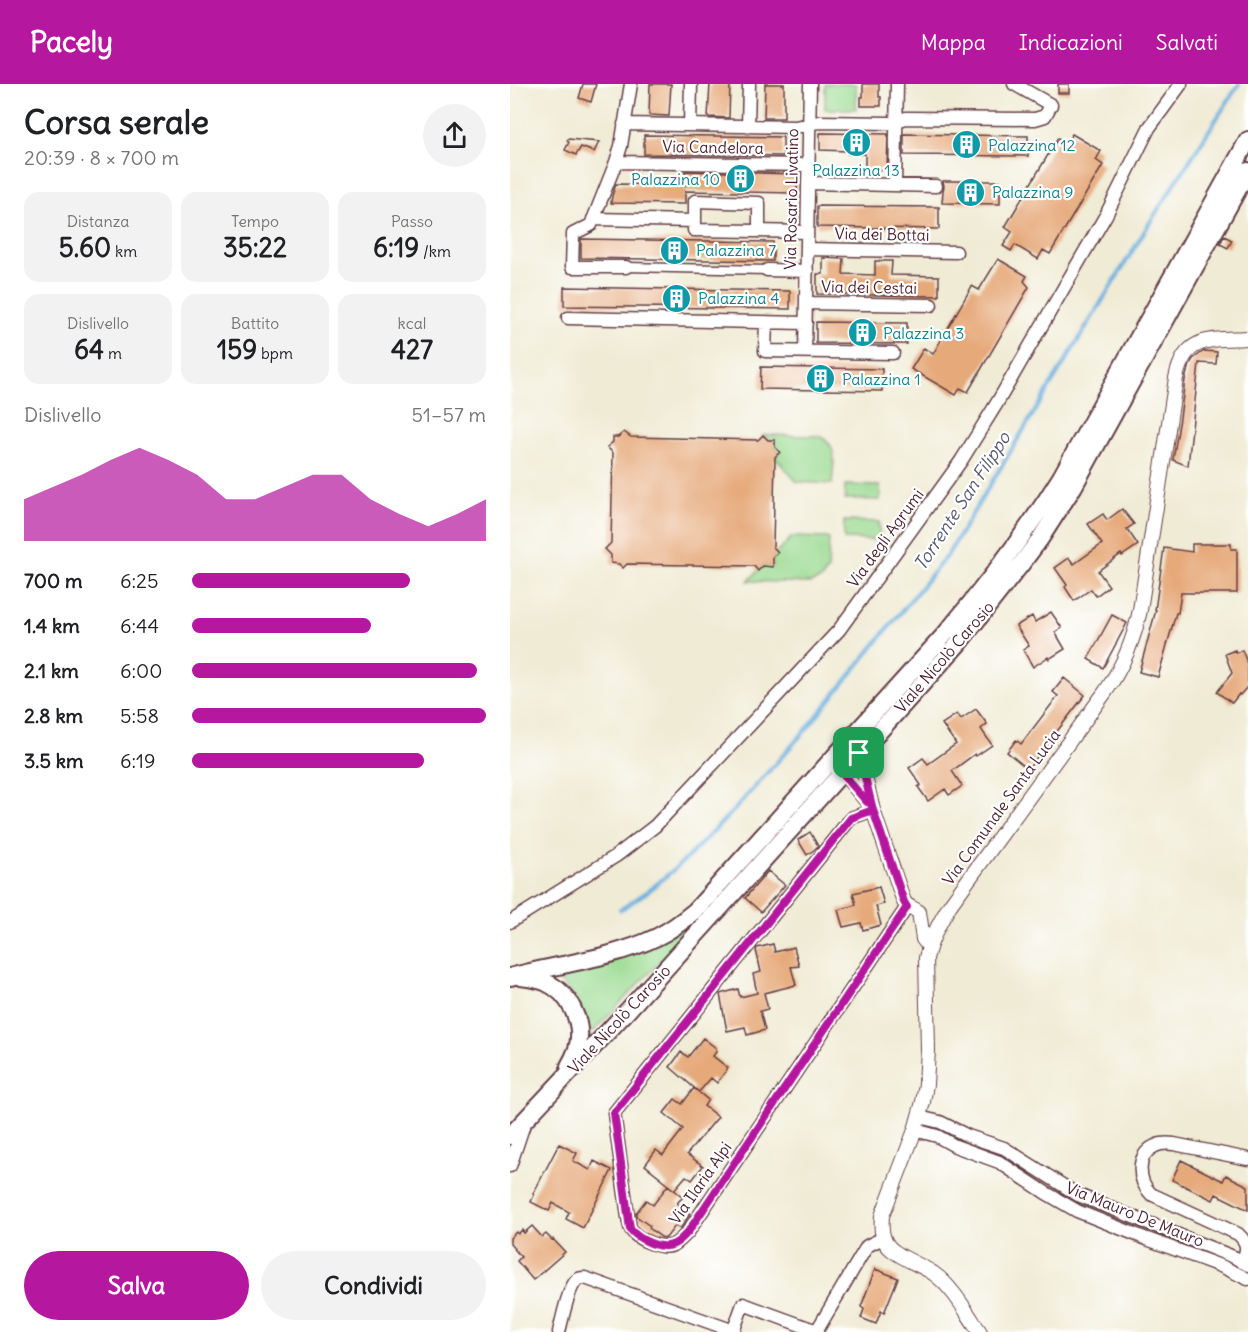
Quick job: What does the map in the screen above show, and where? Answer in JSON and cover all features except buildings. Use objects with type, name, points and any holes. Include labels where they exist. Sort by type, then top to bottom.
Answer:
[{"type":"main road","name":"Viale Nicolò Carosio","points":[[510,1137],[659,976],[836,767],[954,624],[1028,529],[1061,477],[1248,140]]},
{"type":"main road","name":"Viale Nicolò Carosio","points":[[512,977],[627,948],[654,938],[680,922],[706,900],[836,767],[859,753],[966,635],[1046,530],[1074,486],[1248,171]]},
{"type":"main road","points":[[512,977],[545,982],[555,988],[570,1003],[579,1037],[577,1048],[560,1083]]},
{"type":"street","points":[[592,222],[621,146],[631,84]]},
{"type":"street","points":[[690,125],[691,84]]},
{"type":"street","points":[[748,127],[749,84]]},
{"type":"street","name":"Via Rosario Livatino","points":[[805,352],[810,84]]},
{"type":"street","points":[[896,185],[897,84]]},
{"type":"street","points":[[624,124],[795,127],[819,122],[890,123],[906,118],[1035,119],[1045,116],[1051,105],[1014,84]]},
{"type":"street","name":"Via degli Agrumi","points":[[510,922],[616,856],[655,826],[839,630],[961,461],[1090,243],[1149,128],[1181,84]]},
{"type":"street","name":"Via Candelora","points":[[616,162],[808,165]]},
{"type":"street","points":[[808,183],[936,186]]},
{"type":"street","points":[[759,231],[759,203],[695,201],[694,230],[807,232]]},
{"type":"street","points":[[695,221],[592,222],[573,234],[572,267],[807,271]]},
{"type":"street","name":"Via dei Bottai","points":[[807,249],[957,252]]},
{"type":"street","name":"Via dei Cestai","points":[[806,303],[931,305]]},
{"type":"street","points":[[568,318],[806,323]]},
{"type":"street","points":[[766,322],[765,351],[893,353]]},
{"type":"street","name":"Via Comunale Santa Lucia","points":[[883,1238],[882,1216],[917,1123],[924,1093],[928,1068],[926,966],[929,947],[935,931],[950,905],[1109,686],[1131,645],[1140,610],[1176,378],[1182,358],[1187,351],[1205,342],[1248,338]]},
{"type":"street","points":[[859,753],[872,807],[904,902],[907,907],[919,912],[923,939],[929,947]]},
{"type":"street","points":[[836,767],[872,807]]},
{"type":"street","name":"Via Ilaria Alpi","points":[[872,807],[851,818],[614,1113],[628,1217],[630,1229],[634,1234],[645,1241],[666,1247],[673,1245],[688,1232],[907,907]]},
{"type":"street","points":[[510,1166],[526,1119]]},
{"type":"street","name":"Via Mauro De Mauro","points":[[917,1123],[940,1122],[968,1136],[1004,1148],[1078,1195],[1245,1263]]},
{"type":"street","name":"Via Mauro De Mauro","points":[[917,1123],[956,1146],[999,1162],[1077,1211],[1223,1267],[1248,1279]]},
{"type":"street","points":[[1245,1263],[1248,1247],[1245,1239],[1151,1194],[1142,1182],[1140,1166],[1148,1150],[1164,1143],[1248,1159]]},
{"type":"street","points":[[559,1332],[574,1282],[585,1278],[733,1331],[743,1304],[816,1332],[867,1246],[883,1238],[888,1247],[941,1280],[980,1332]]},
{"type":"green space","points":[[825,84],[856,84],[856,109],[825,109]]},
{"type":"green space","points":[[763,435],[819,436],[826,440],[834,456],[832,484],[797,482],[775,457],[780,452],[775,447],[775,440],[768,440]]},
{"type":"green space","points":[[845,485],[880,486],[880,500],[845,499]]},
{"type":"green space","points":[[844,521],[879,522],[879,540],[844,539]]},
{"type":"green space","points":[[792,537],[829,538],[828,570],[821,579],[810,583],[748,581],[763,566],[773,567],[773,557]]},
{"type":"green space","points":[[696,919],[699,921],[586,1039],[584,1019],[577,1002],[567,988],[551,975]]},
{"type":"waterway","name":"Torrente San Filippo","points":[[620,910],[651,889],[685,860],[735,809],[804,732],[948,554],[1152,219],[1239,84]]},
{"type":"place","name":"Palazzina 13","points":[[856,142]]},
{"type":"place","name":"Palazzina 12","points":[[967,145]]},
{"type":"place","name":"Palazzina 10","points":[[741,179]]},
{"type":"place","name":"Palazzina 9","points":[[971,192]]},
{"type":"place","name":"Palazzina 7","points":[[675,250]]},
{"type":"place","name":"Palazzina 4","points":[[677,298]]},
{"type":"place","name":"Palazzina 3","points":[[862,333]]},
{"type":"place","name":"Palazzina 1","points":[[821,379]]},
{"type":"route","points":[[859,753],[841,772],[867,802],[871,803],[873,810],[851,818],[614,1113],[630,1229],[645,1241],[666,1247],[673,1245],[688,1232],[907,907],[873,810],[859,753]]}]
